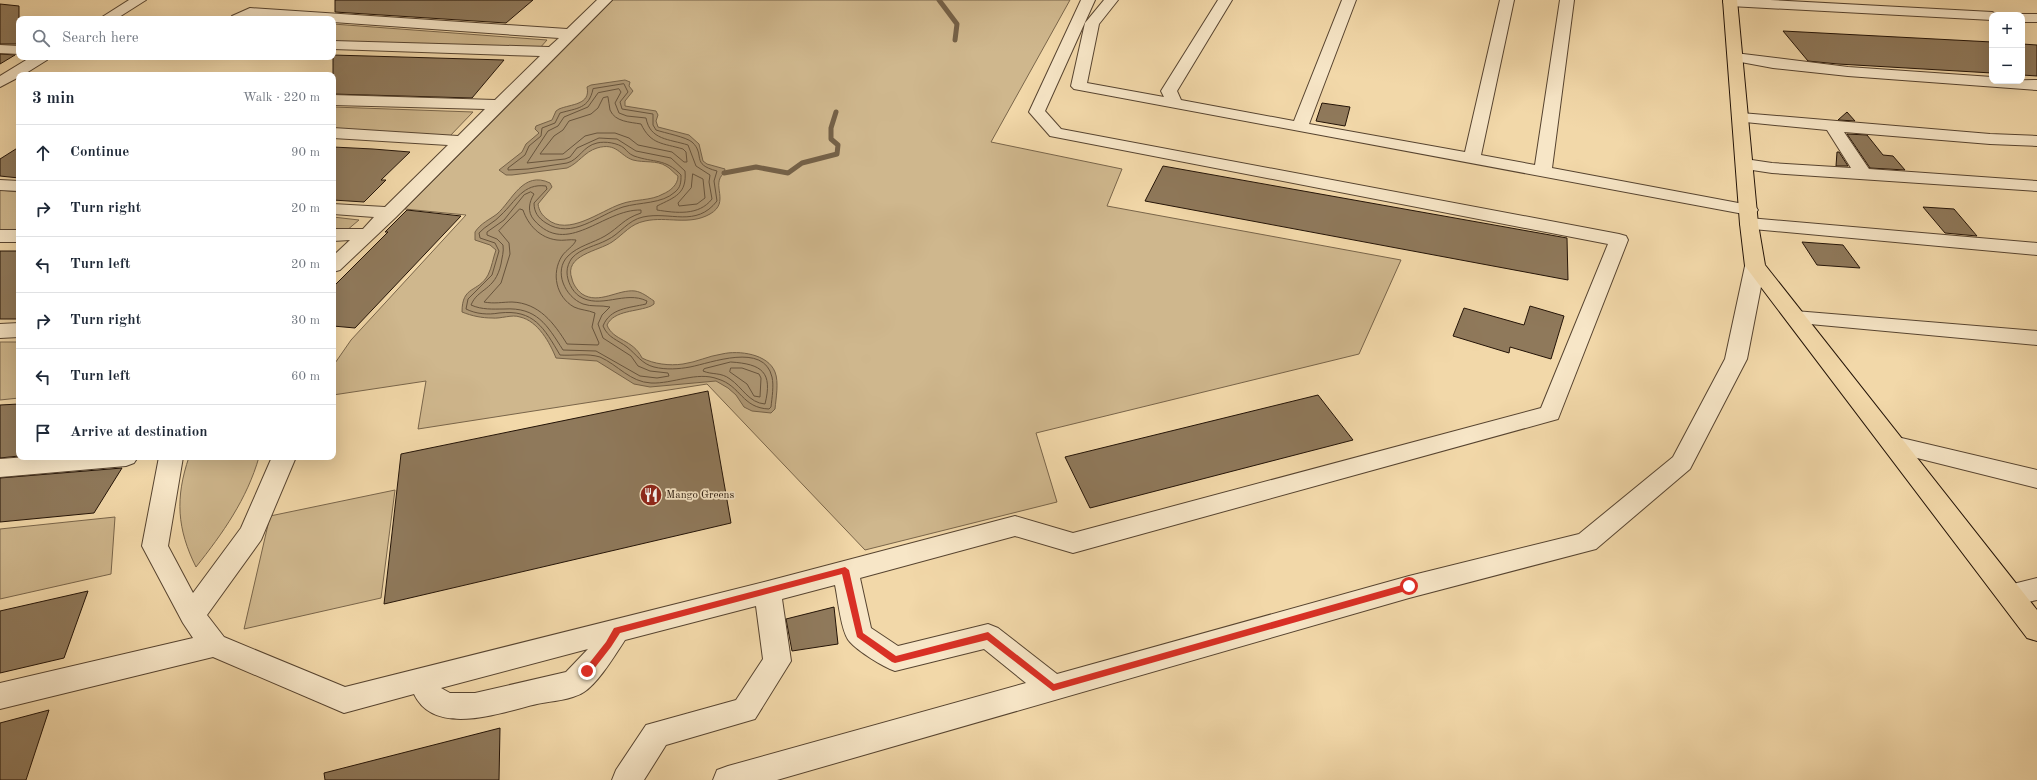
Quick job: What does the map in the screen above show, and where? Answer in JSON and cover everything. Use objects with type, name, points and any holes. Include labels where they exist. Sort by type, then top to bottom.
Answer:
[{"type":"main road","points":[[1730,1],[1746,71],[1741,118],[1749,217],[1755,266],[2037,630]]},
{"type":"street","points":[[111,16],[139,0]]},
{"type":"street","points":[[336,263],[390,213],[605,0]]},
{"type":"street","points":[[170,460],[155,546],[192,615],[214,645],[344,700],[768,592],[845,570],[1015,526],[1073,543],[1550,413],[1619,240],[1056,133],[1037,112],[1088,0]]},
{"type":"street","points":[[1111,0],[1092,23],[1079,86],[1543,171],[1749,217],[2037,249]]},
{"type":"street","points":[[1175,103],[1169,91],[1225,0]]},
{"type":"street","points":[[1300,127],[1349,0]]},
{"type":"street","points":[[1472,159],[1507,0]]},
{"type":"street","points":[[1543,171],[1567,0]]},
{"type":"street","points":[[1730,1],[1989,16]]},
{"type":"street","points":[[243,16],[250,12],[308,16]]},
{"type":"street","points":[[336,18],[570,34]]},
{"type":"street","points":[[2025,18],[2037,18]]},
{"type":"street","points":[[336,45],[552,52]]},
{"type":"street","points":[[0,49],[16,50]]},
{"type":"street","points":[[17,72],[37,60]]},
{"type":"street","points":[[1746,71],[1780,65],[1854,73],[2037,85]]},
{"type":"street","points":[[1746,71],[1926,91],[2037,97]]},
{"type":"street","points":[[0,82],[16,72]]},
{"type":"street","points":[[336,100],[498,105]]},
{"type":"street","points":[[1741,118],[2037,142]]},
{"type":"street","points":[[1832,125],[1864,174]]},
{"type":"street","points":[[336,133],[462,141]]},
{"type":"street","points":[[1745,164],[2037,186]]},
{"type":"street","points":[[0,185],[16,186]]},
{"type":"street","points":[[336,209],[390,213]]},
{"type":"street","points":[[336,234],[368,234]]},
{"type":"street","points":[[0,236],[16,236]]},
{"type":"street","points":[[728,780],[1409,586],[1587,542],[1682,463],[1736,359],[1755,266]]},
{"type":"street","points":[[1795,317],[2037,338]]},
{"type":"street","points":[[0,330],[16,330]]},
{"type":"street","points":[[1893,444],[2037,479]]},
{"type":"street","points":[[0,468],[92,460]]},
{"type":"street","points":[[192,615],[252,533],[283,460]]},
{"type":"street","points":[[845,570],[860,634],[895,659],[988,636],[1053,688]]},
{"type":"street","points":[[2010,595],[2037,589]]},
{"type":"street","points":[[627,780],[656,734],[745,710],[777,661],[768,592]]},
{"type":"street","points":[[423,680],[430,697],[438,703],[460,707],[475,706],[574,683],[597,659],[617,630]]},
{"type":"street","points":[[0,696],[214,645]]},
{"type":"shaded area","points":[[613,0],[1070,0],[991,142],[1122,169],[1107,206],[1401,260],[1359,354],[1036,433],[1057,502],[865,550],[707,384],[418,429],[426,381],[336,395],[336,362],[351,340],[466,215],[405,209]]},
{"type":"shaded area","points":[[336,24],[547,40],[539,49],[336,42]]},
{"type":"shaded area","points":[[336,107],[473,112],[448,138],[336,130]]},
{"type":"shaded area","points":[[0,190],[16,192],[16,232],[0,232]]},
{"type":"shaded area","points":[[336,217],[359,220],[346,231],[336,231]]},
{"type":"shaded area","points":[[0,342],[16,342],[16,398],[0,400]]},
{"type":"shaded area","points":[[188,460],[258,460],[248,487],[233,515],[216,541],[196,567],[185,540],[180,513],[180,500]]},
{"type":"shaded area","points":[[395,490],[381,598],[244,629],[270,516]]},
{"type":"shaded area","points":[[115,517],[111,574],[0,599],[0,529]]},
{"type":"water","points":[[625,80],[630,82],[629,86],[633,91],[625,101],[625,106],[656,111],[658,115],[656,121],[658,127],[689,135],[699,144],[703,161],[707,164],[725,169],[719,183],[719,204],[710,214],[702,218],[686,220],[661,219],[635,224],[612,242],[577,259],[573,264],[571,271],[573,283],[582,294],[588,297],[595,298],[622,292],[635,291],[654,301],[654,304],[651,306],[620,314],[610,320],[607,325],[614,334],[634,347],[642,358],[652,362],[667,365],[678,365],[729,353],[744,353],[760,357],[771,366],[775,372],[777,380],[775,409],[771,413],[752,411],[744,407],[736,395],[716,381],[650,387],[634,384],[597,361],[556,358],[542,333],[526,319],[517,316],[484,318],[462,312],[465,297],[471,290],[480,285],[488,275],[496,250],[490,245],[475,240],[475,232],[482,224],[497,214],[513,195],[525,184],[532,181],[541,180],[550,183],[552,187],[538,204],[539,209],[547,219],[555,224],[564,225],[584,221],[626,202],[658,196],[668,191],[675,185],[678,176],[666,166],[659,163],[633,160],[618,150],[609,147],[592,150],[567,168],[512,175],[506,175],[499,170],[522,152],[526,144],[539,133],[535,129],[536,126],[552,120],[556,111],[559,109],[583,101],[586,97],[587,87],[591,85]]},
{"type":"building","points":[[335,0],[533,0],[506,23],[335,12]]},
{"type":"building","points":[[0,4],[19,6],[19,16],[16,16],[16,44],[0,44]]},
{"type":"building","points":[[1783,31],[1989,42],[1989,73],[1808,61]]},
{"type":"building","points":[[2025,44],[2037,45],[2037,76],[2025,75]]},
{"type":"building","points":[[0,54],[15,55],[0,64]]},
{"type":"building","points":[[336,55],[504,60],[472,98],[336,94],[336,72],[333,72],[333,60],[336,60]]},
{"type":"building","points":[[1322,103],[1350,107],[1345,126],[1316,121]]},
{"type":"building","points":[[1847,112],[1855,121],[1838,120]]},
{"type":"building","points":[[1847,134],[1867,135],[1883,155],[1893,156],[1905,170],[1870,168]]},
{"type":"building","points":[[336,147],[410,152],[381,180],[386,180],[364,202],[336,200]]},
{"type":"building","points":[[16,149],[16,178],[0,176],[0,159]]},
{"type":"building","points":[[1837,152],[1839,152],[1848,166],[1836,166]]},
{"type":"building","points":[[1163,166],[1567,238],[1568,280],[1145,201]]},
{"type":"building","points":[[1923,207],[1954,209],[1977,236],[1945,233]]},
{"type":"building","points":[[407,210],[461,216],[355,328],[336,326],[336,284],[388,232],[385,232]]},
{"type":"building","points":[[1802,242],[1843,245],[1860,268],[1817,265]]},
{"type":"building","points":[[0,251],[16,251],[16,319],[0,319]]},
{"type":"building","points":[[1530,306],[1564,316],[1551,359],[1510,347],[1509,353],[1453,336],[1464,308],[1524,325]]},
{"type":"building","points":[[708,391],[731,523],[384,604],[401,454]]},
{"type":"building","points":[[1318,395],[1353,440],[1090,508],[1065,457]]},
{"type":"building","points":[[16,404],[16,456],[0,458],[0,405]]},
{"type":"building","points":[[122,468],[94,513],[0,522],[0,478]]},
{"type":"building","points":[[88,591],[64,658],[0,673],[0,611]]},
{"type":"building","points":[[834,607],[838,644],[792,651],[786,619]]},
{"type":"building","points":[[49,710],[26,780],[0,780],[0,723]]},
{"type":"building","points":[[500,728],[499,780],[325,780],[324,773]]},
{"type":"waterway","points":[[939,0],[957,24],[955,40]]},
{"type":"waterway","points":[[724,173],[756,167],[788,173],[802,163],[837,154],[838,145],[831,139],[831,128],[836,112]]},
{"type":"place","name":"Mango Greens","points":[[651,495]]},
{"type":"route","points":[[587,671],[609,645],[617,630],[768,592],[845,570],[860,634],[895,659],[988,636],[1053,688],[1409,586]]}]
